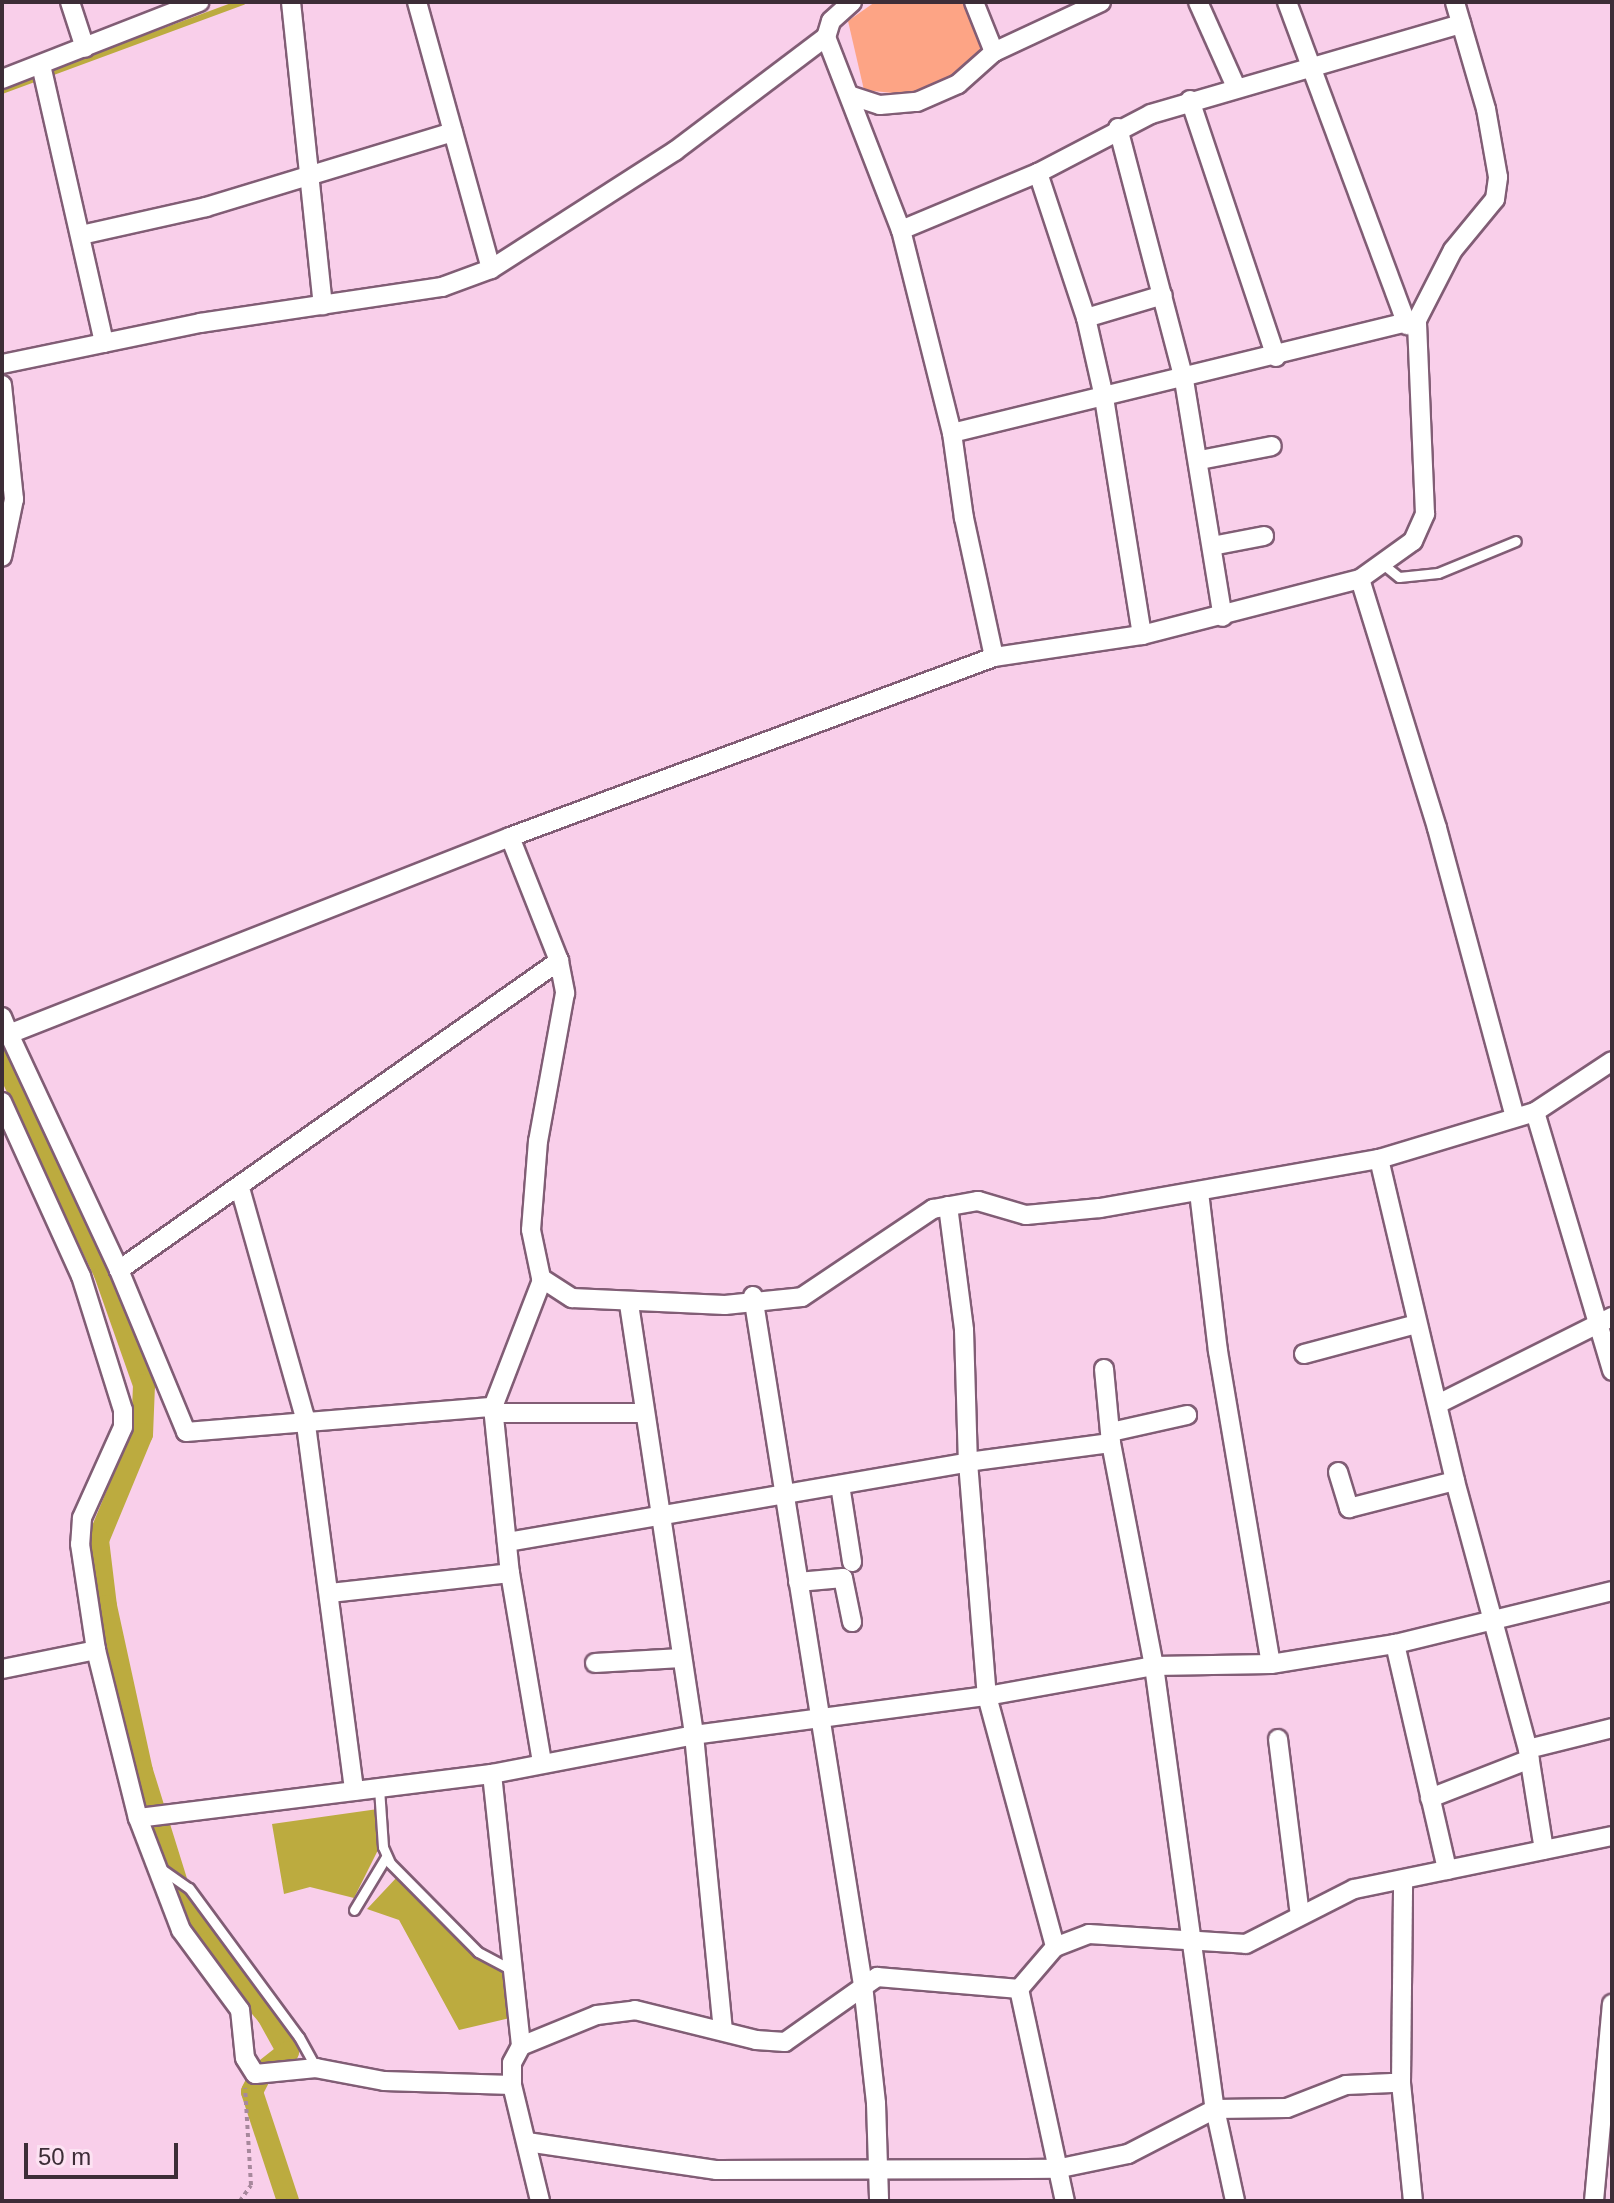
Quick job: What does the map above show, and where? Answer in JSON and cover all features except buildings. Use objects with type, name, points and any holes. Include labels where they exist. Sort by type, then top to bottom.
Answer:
[{"type":"street","points":[[70,2],[85,48]]},
{"type":"street","points":[[2,79],[200,2]]},
{"type":"street","points":[[291,2],[323,305]]},
{"type":"street","points":[[417,2],[491,269]]},
{"type":"street","points":[[2,364],[104,343],[442,287],[491,269],[675,151],[826,37],[831,21],[852,2]]},
{"type":"street","points":[[974,2],[994,52]]},
{"type":"street","points":[[852,96],[880,105],[917,102],[958,84],[994,52],[1101,2]]},
{"type":"street","points":[[1198,2],[1236,87]]},
{"type":"street","points":[[641,1413],[493,1410],[306,1420],[186,1432],[119,1270],[6,1025],[994,657],[1142,635],[1223,617],[1360,579],[1384,565],[1413,541],[1425,514],[1412,322],[1287,2]]},
{"type":"street","points":[[952,433],[1184,380],[1412,322],[1434,281],[1495,199],[1497,188],[1486,109],[1455,2]]},
{"type":"street","points":[[901,230],[1038,173],[1118,128],[1190,100],[1311,63],[1461,24]]},
{"type":"street","points":[[826,37],[852,96],[901,230],[952,433],[964,518],[994,657]]},
{"type":"street","points":[[41,65],[104,343]]},
{"type":"street","points":[[1190,100],[1276,357]]},
{"type":"street","points":[[1118,128],[1184,380],[1200,460],[1223,617]]},
{"type":"street","points":[[81,235],[310,177],[453,132]]},
{"type":"street","points":[[1038,173],[1086,318],[1104,397],[1142,635]]},
{"type":"street","points":[[1086,318],[1163,295]]},
{"type":"street","points":[[2,385],[14,499],[2,557]]},
{"type":"street","points":[[1200,460],[1272,446]]},
{"type":"street","points":[[1212,546],[1264,536]]},
{"type":"street","points":[[1360,579],[1437,828],[1515,1117]]},
{"type":"street","points":[[510,837],[559,961],[565,1009],[538,1141],[531,1230],[542,1280],[493,1410],[510,1573],[542,1762]]},
{"type":"street","points":[[119,1270],[240,1188],[559,961]]},
{"type":"street","points":[[542,1280],[572,1298],[629,1304],[754,1299],[811,1293],[889,1235],[948,1206],[991,1202],[1026,1215],[1199,1192],[1379,1159],[1535,1112],[1612,1061]]},
{"type":"street","points":[[2,1102],[81,1276],[123,1410],[119,1441],[89,1500],[80,1533],[96,1650],[138,1818],[154,1864],[194,1952],[240,2010],[249,2070],[265,2077],[316,2068],[384,2081],[512,2085]]},
{"type":"street","points":[[1535,1112],[1605,1319],[1612,1371]]},
{"type":"street","points":[[1379,1159],[1455,1481],[1529,1754],[1544,1850]]},
{"type":"street","points":[[240,1188],[306,1420],[354,1791]]},
{"type":"street","points":[[1199,1192],[1218,1351],[1271,1664]]},
{"type":"street","points":[[948,1206],[964,1330],[968,1462],[987,1696],[1055,1947]]},
{"type":"street","points":[[754,1299],[782,1493],[823,1717],[863,1985],[880,2166],[879,2201]]},
{"type":"street","points":[[629,1304],[641,1413],[694,1735],[723,2029]]},
{"type":"street","points":[[1438,1404],[1605,1319]]},
{"type":"street","points":[[1304,1354],[1417,1324]]},
{"type":"street","points":[[1104,1369],[1111,1438],[1154,1666],[1215,2109],[1235,2201]]},
{"type":"street","points":[[507,1542],[1111,1438],[1187,1415]]},
{"type":"street","points":[[1338,1472],[1349,1508],[1455,1481]]},
{"type":"street","points":[[840,1485],[852,1562]]},
{"type":"street","points":[[330,1593],[510,1573]]},
{"type":"street","points":[[798,1582],[843,1578],[852,1622]]},
{"type":"street","points":[[138,1818],[492,1774],[694,1735],[987,1696],[1154,1666],[1271,1664],[1395,1644],[1612,1591]]},
{"type":"street","points":[[1395,1644],[1447,1870]]},
{"type":"street","points":[[2,1669],[96,1650]]},
{"type":"street","points":[[595,1663],[681,1658]]},
{"type":"street","points":[[1430,1798],[1529,1754],[1612,1728]]},
{"type":"street","points":[[1278,1739],[1300,1915]]},
{"type":"street","points":[[492,1774],[521,2046],[512,2063],[512,2085],[540,2201]]},
{"type":"street","points":[[1019,1989],[1055,1947],[1089,1934],[1119,1932],[1246,1944],[1354,1889],[1612,1836]]},
{"type":"street","points":[[1403,1880],[1401,2083],[1413,2201]]},
{"type":"street","points":[[521,2046],[597,2015],[635,2010],[723,2029],[756,2040],[785,2042],[863,1985],[891,1976],[1019,1989]]},
{"type":"street","points":[[1019,1989],[1065,2201]]},
{"type":"street","points":[[1594,2201],[1612,2004]]},
{"type":"street","points":[[527,2142],[717,2170],[880,2166],[1056,2169],[1128,2154],[1215,2109],[1287,2108],[1346,2085],[1401,2083]]},
{"type":"lane","points":[[1384,565],[1398,577],[1438,573],[1516,541]]},
{"type":"lane","points":[[354,1910],[386,1857],[379,1788]]},
{"type":"lane","points":[[386,1857],[478,1952],[514,1971]]},
{"type":"lane","points":[[154,1864],[189,1888],[299,2037],[316,2068]]},
{"type":"path","points":[[240,2201],[251,2185],[244,2104],[249,2070]]},
{"type":"shaded area","points":[[875,2],[981,2],[1003,54],[931,97],[864,90],[848,21]]},
{"type":"shaded area","points":[[378,1809],[379,1848],[354,1898],[310,1887],[284,1894],[272,1824]]},
{"type":"shaded area","points":[[398,1876],[481,1959],[507,1970],[510,2018],[459,2030],[399,1920],[367,1909]]},
{"type":"waterway","points":[[2,91],[243,2]]},
{"type":"waterway","points":[[2,1056],[105,1274],[144,1385],[142,1434],[98,1540],[106,1606],[142,1771],[181,1896],[208,1943],[268,2016],[288,2052],[262,2072],[252,2092],[288,2201]]}]
